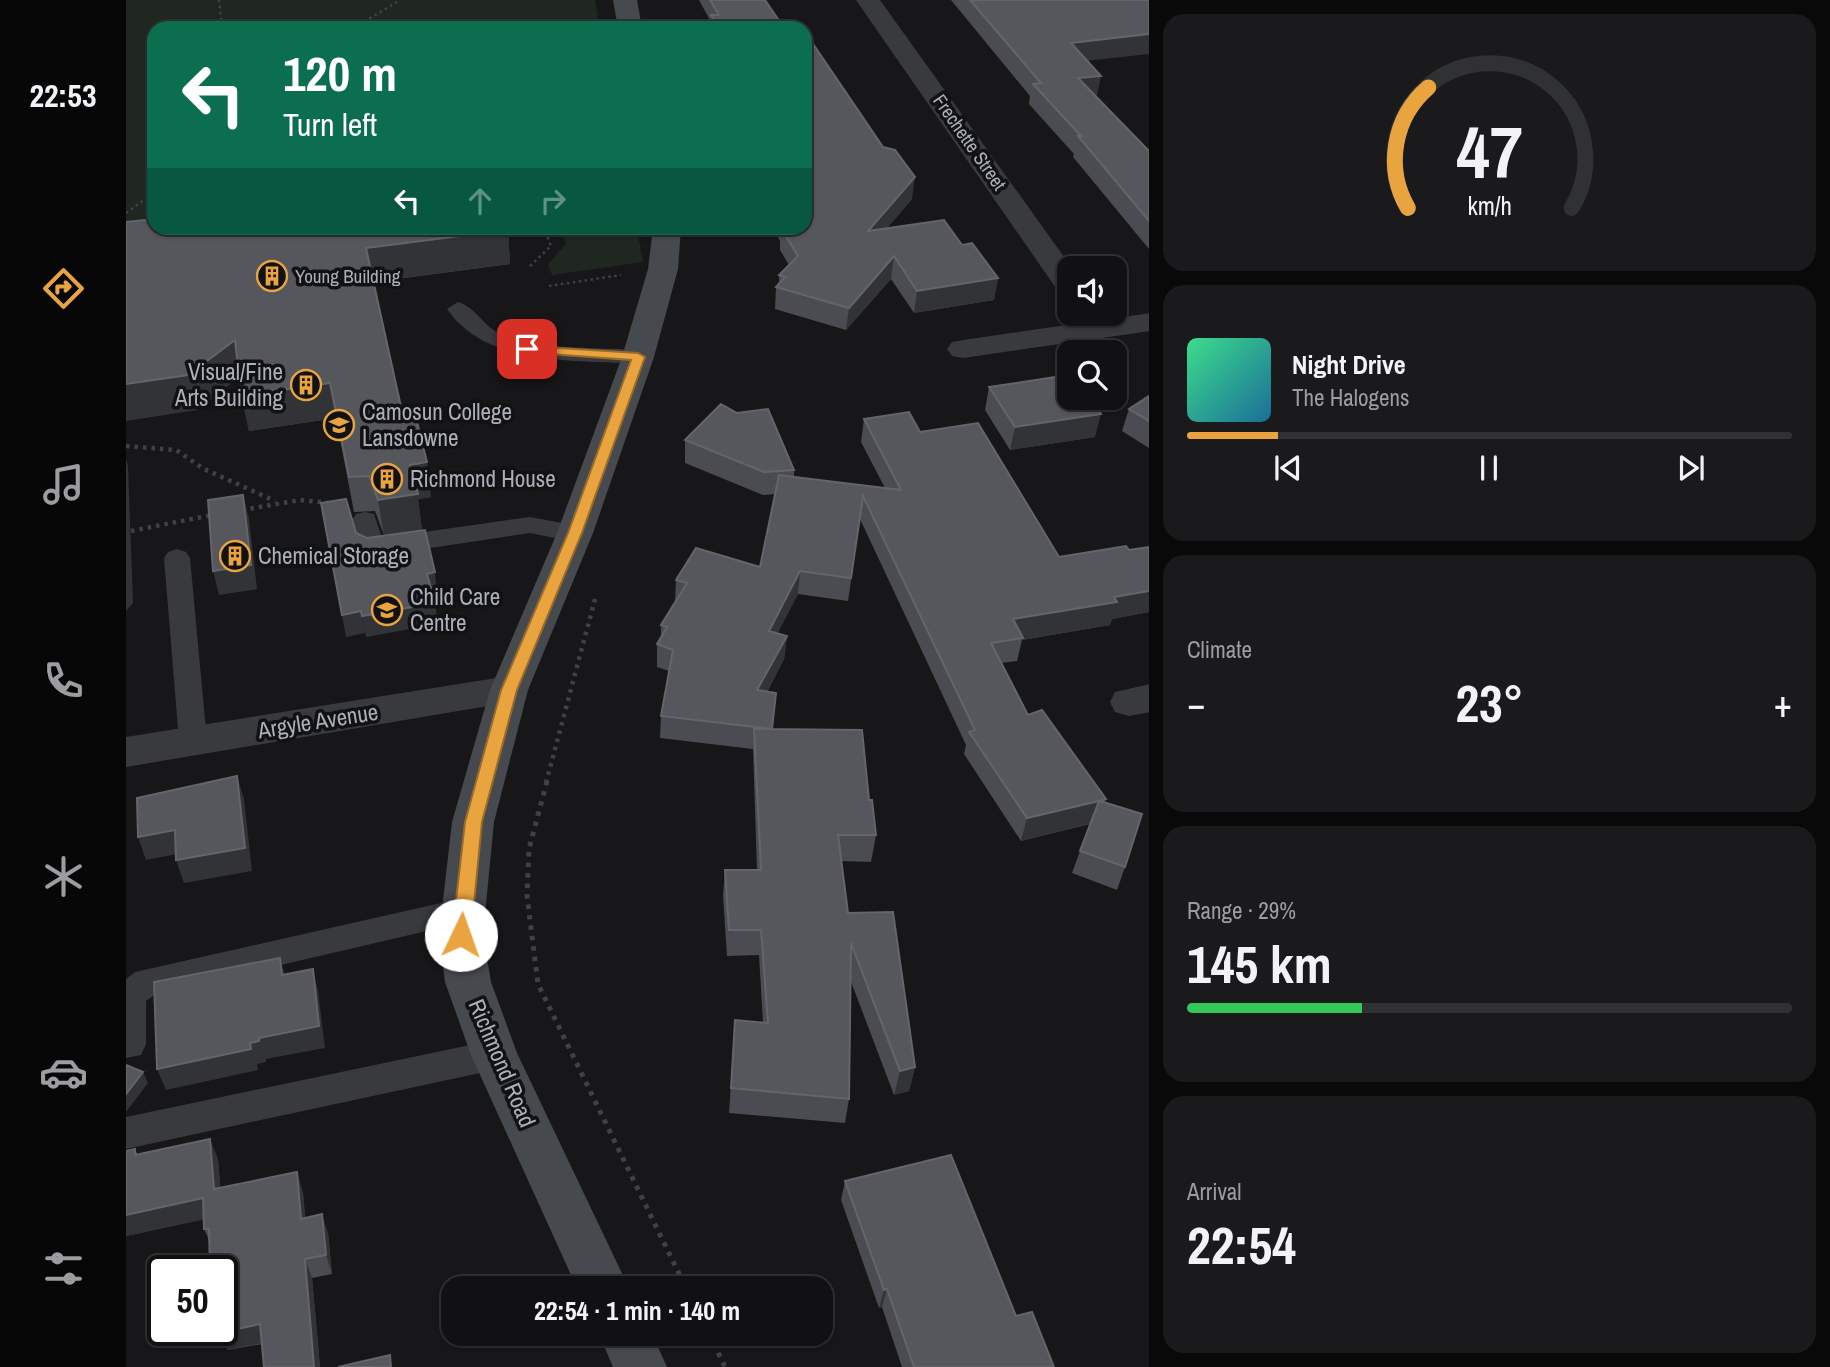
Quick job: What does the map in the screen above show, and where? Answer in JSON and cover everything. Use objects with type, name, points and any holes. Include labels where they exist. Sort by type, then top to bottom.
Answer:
[{"type":"main road","points":[[625,0],[630,21]]},
{"type":"main road","name":"Richmond Road","points":[[597,1276],[495,1055],[468,982],[461,935],[473,822],[509,690],[575,533],[638,357],[663,270],[666,235]]},
{"type":"main road","points":[[630,1346],[640,1367]]},
{"type":"street","name":"Frechette Street","points":[[868,0],[1057,268]]},
{"type":"street","points":[[1127,322],[1149,322]]},
{"type":"street","points":[[964,349],[1071,326]]},
{"type":"street","name":"Argyle Avenue","points":[[126,752],[509,690]]},
{"type":"lane","points":[[458,309],[489,337],[527,349],[638,357]]},
{"type":"lane","points":[[365,520],[371,548],[530,526],[575,533]]},
{"type":"lane","points":[[177,558],[193,741]]},
{"type":"lane","points":[[129,1044],[130,995],[147,982],[463,911]]},
{"type":"lane","points":[[126,1133],[495,1055]]},
{"type":"path","points":[[219,0],[221,21]]},
{"type":"path","points":[[366,21],[400,0]]},
{"type":"path","points":[[126,213],[147,198]]},
{"type":"path","points":[[530,266],[551,246],[547,235]]},
{"type":"path","points":[[549,285],[594,279]]},
{"type":"path","points":[[126,446],[176,450],[204,469],[276,502]]},
{"type":"path","points":[[236,511],[276,502],[325,502],[345,506],[348,517],[365,520]]},
{"type":"path","points":[[131,531],[222,513]]},
{"type":"path","points":[[596,596],[529,849],[527,896],[531,933],[538,984],[680,1276]]},
{"type":"path","points":[[715,1346],[726,1367]]},
{"type":"shaded area","points":[[126,0],[595,0],[599,21],[147,21],[147,228],[126,230]]},
{"type":"shaded area","points":[[562,235],[638,235],[643,262],[552,275],[548,264],[566,244]]},
{"type":"building","points":[[710,0],[765,0],[779,21],[709,20],[714,20],[711,15],[719,15]]},
{"type":"building","points":[[970,0],[1149,0],[1149,34],[1071,43],[1101,76],[1078,78],[1149,150],[1149,221],[1078,136],[1081,136],[1033,84],[1041,83]]},
{"type":"building","points":[[812,42],[883,147],[895,150],[915,177],[868,231],[944,220],[962,245],[972,243],[998,278],[917,291],[894,256],[849,308],[776,287],[785,277],[779,275],[798,256],[785,235],[812,235]]},
{"type":"building","points":[[147,220],[147,235],[469,235],[366,248],[403,416],[415,414],[427,462],[410,465],[418,494],[378,500],[369,476],[349,477],[330,383],[241,396],[235,340],[188,375],[126,384],[126,222]]},
{"type":"building","points":[[1057,377],[1057,410],[1098,410],[1101,414],[1015,427],[989,387]]},
{"type":"building","points":[[1149,396],[1149,421],[1129,409]]},
{"type":"building","points":[[721,404],[737,413],[768,409],[794,470],[764,472],[685,440]]},
{"type":"building","points":[[909,412],[920,432],[978,423],[1059,557],[1126,546],[1129,550],[1149,547],[1149,591],[1114,597],[1117,602],[1013,619],[1023,638],[991,643],[1028,715],[1042,710],[1106,799],[1100,801],[1142,814],[1125,867],[1080,851],[1099,801],[1027,818],[969,732],[975,730],[863,496],[851,578],[800,571],[769,631],[787,636],[757,690],[776,693],[772,729],[661,716],[673,650],[657,644],[667,627],[661,625],[687,583],[676,580],[696,548],[760,567],[779,475],[901,490],[864,419]]},
{"type":"building","points":[[243,495],[251,565],[213,571],[208,500]]},
{"type":"building","points":[[346,499],[356,533],[367,538],[425,530],[435,572],[427,574],[435,603],[362,616],[361,611],[342,615],[321,503]]},
{"type":"building","points":[[754,729],[862,730],[869,800],[872,800],[876,835],[838,835],[848,913],[893,912],[915,1067],[900,1071],[851,943],[849,1099],[731,1088],[735,1020],[768,1023],[761,930],[729,930],[725,870],[761,870]]},
{"type":"building","points":[[237,776],[245,848],[176,860],[175,830],[138,837],[137,798]]},
{"type":"building","points":[[280,958],[282,975],[313,969],[319,1026],[259,1038],[259,1041],[250,1043],[251,1049],[157,1069],[154,982]]},
{"type":"building","points":[[126,1065],[143,1072],[126,1094]]},
{"type":"building","points":[[210,1139],[214,1189],[297,1172],[301,1219],[322,1214],[326,1255],[305,1259],[314,1367],[264,1367],[260,1324],[238,1329],[238,1255],[210,1255],[209,1229],[204,1229],[203,1198],[126,1215],[126,1151],[135,1149],[135,1155]]},
{"type":"building","points":[[951,1155],[1016,1316],[1032,1312],[1054,1367],[914,1367],[845,1181]]},
{"type":"building","points":[[390,1355],[391,1367],[338,1367]]},
{"type":"place","name":"Young Building","points":[[272,276]]},
{"type":"place","name":"Visual/Fine Arts Building","points":[[306,385]]},
{"type":"place","name":"Camosun College Lansdowne","points":[[339,425]]},
{"type":"place","name":"Richmond House","points":[[387,479]]},
{"type":"place","name":"Chemical Storage","points":[[235,556]]},
{"type":"place","name":"Child Care Centre","points":[[387,610]]},
{"type":"route","points":[[461,935],[473,822],[509,690],[575,533],[638,357],[527,349]]}]
